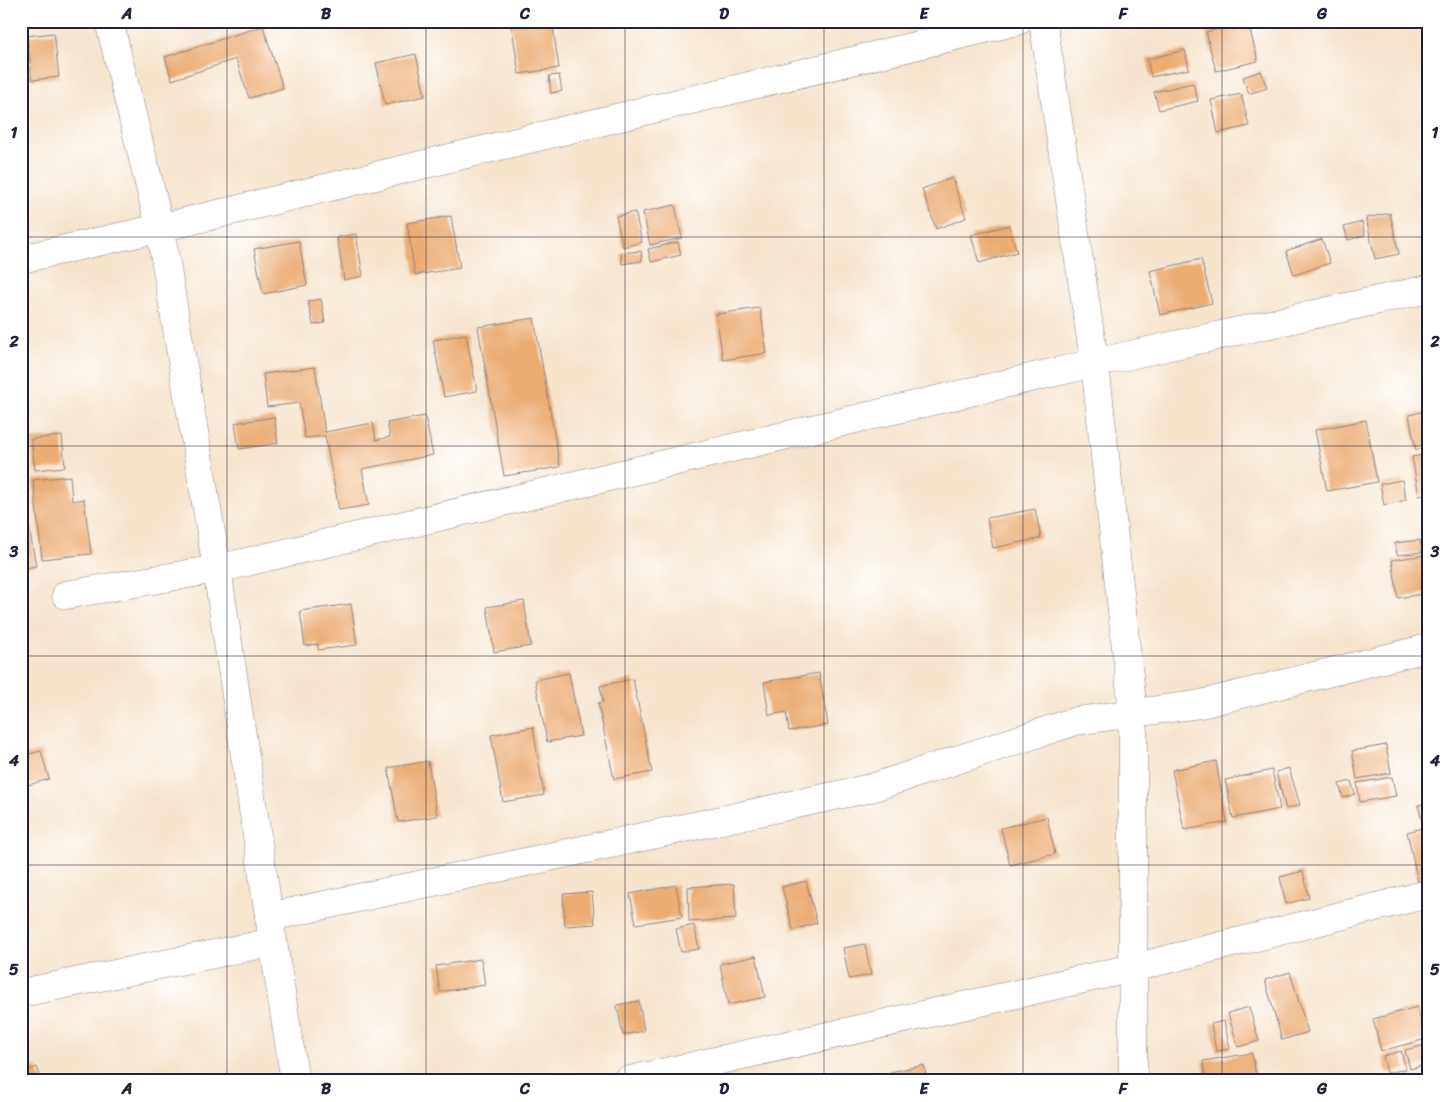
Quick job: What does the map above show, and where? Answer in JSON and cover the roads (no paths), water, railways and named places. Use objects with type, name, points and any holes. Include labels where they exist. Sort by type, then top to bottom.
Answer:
[{"type":"street","points":[[109,21],[160,228],[217,569],[295,1081]]},
{"type":"street","points":[[21,259],[160,228],[1018,21]]},
{"type":"street","points":[[1043,21],[1094,363],[1133,712],[1133,1081]]},
{"type":"street","points":[[66,595],[217,569],[1094,363],[1428,290]]},
{"type":"street","points":[[21,994],[271,929],[871,788],[1076,721],[1201,704],[1428,648]]},
{"type":"street","points":[[626,1081],[1133,968],[1428,894]]}]
